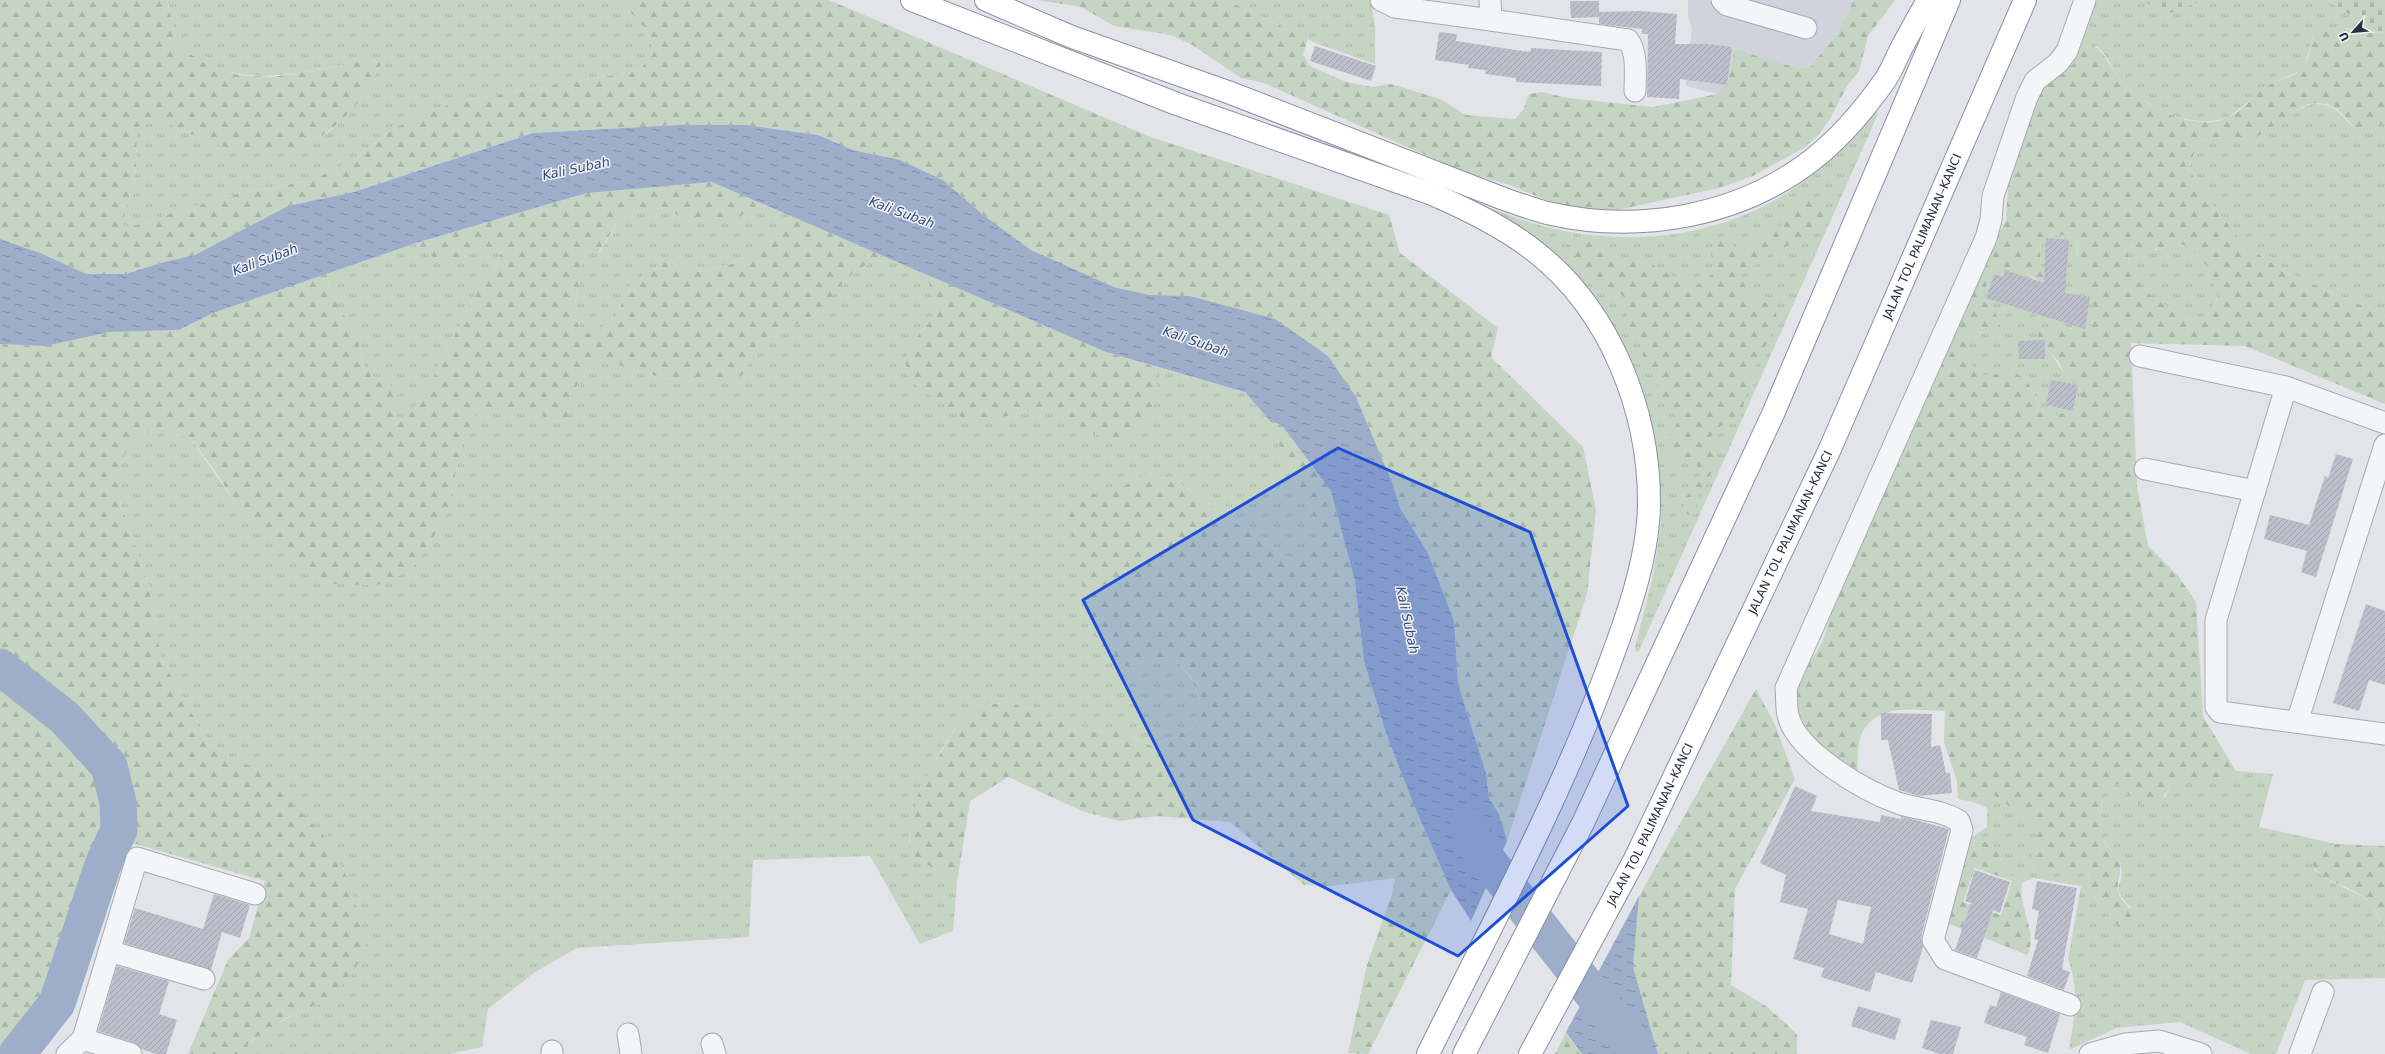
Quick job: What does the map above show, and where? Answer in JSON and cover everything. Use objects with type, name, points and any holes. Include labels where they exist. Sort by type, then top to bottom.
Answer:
[{"type":"highway","points":[[912,0],[1177,104],[1432,194],[1461,206],[1502,228],[1537,252],[1558,271],[1580,297],[1618,358],[1630,388],[1644,442],[1649,503],[1640,568],[1621,634],[1592,712],[1550,807],[1428,1054]]},
{"type":"highway","points":[[986,0],[1072,36],[1228,92],[1504,199],[1547,213],[1591,220],[1627,222],[1660,220],[1706,212],[1744,200],[1783,180],[1812,160],[1846,128],[1884,81],[1928,0]]},
{"type":"highway","points":[[1464,1054],[1583,823],[1773,414],[1949,0]]},
{"type":"highway","name":"JALAN TOL PALIMANAN–KANCI","points":[[1530,1054],[1636,857],[1830,449],[2025,0]]},
{"type":"street","points":[[1381,0],[1384,3],[1395,6],[1490,10],[1628,40],[1633,46],[1635,91]]},
{"type":"street","points":[[1722,0],[1727,5],[1806,28]]},
{"type":"street","points":[[2070,1005],[1945,959],[1933,940],[1962,830],[1960,821],[1947,813],[1899,803],[1834,770],[1800,738],[1788,716],[1786,688],[1986,238],[1991,220],[1992,196],[2027,97],[2035,81],[2058,63],[2067,51],[2085,0]]},
{"type":"street","points":[[2140,356],[2286,387],[2385,423]]},
{"type":"street","points":[[2286,387],[2216,620],[2216,707],[2220,712],[2385,734]]},
{"type":"street","points":[[2297,722],[2385,445]]},
{"type":"street","points":[[2145,469],[2255,491]]},
{"type":"street","points":[[66,1054],[83,1039],[137,858],[255,894]]},
{"type":"street","points":[[109,951],[204,979]]},
{"type":"street","points":[[2300,1054],[2323,992]]},
{"type":"street","points":[[83,1039],[131,1054]]},
{"type":"street","points":[[2090,1054],[2125,1044],[2159,1040],[2191,1052]]},
{"type":"highlighted area","points":[[1338,448],[1530,532],[1628,806],[1458,956],[1193,820],[1083,600]]},
{"type":"shaded area","points":[[1688,0],[1854,0],[1835,37],[1810,67],[1797,68],[1735,49],[1728,81],[1717,94],[1686,86],[1692,28],[1688,15]]},
{"type":"green space","points":[[0,0],[167,0],[178,47],[208,65],[238,75],[273,77],[341,66],[361,57],[381,63],[367,90],[347,114],[323,135],[295,150],[275,151],[234,149],[225,147],[157,119],[137,127],[136,169],[122,227],[154,222],[165,215],[227,196],[312,180],[357,158],[386,134],[416,116],[465,100],[638,71],[654,53],[646,29],[619,0],[829,0],[1148,136],[1389,215],[1400,253],[1498,328],[1491,357],[1583,447],[1596,510],[1587,594],[1507,841],[1499,814],[1489,798],[1486,773],[1458,684],[1454,621],[1428,553],[1401,510],[1391,480],[1356,397],[1328,356],[1275,320],[1190,296],[1149,295],[1114,287],[1031,250],[982,214],[943,180],[900,160],[853,150],[818,135],[745,125],[679,125],[533,133],[354,192],[289,206],[195,255],[160,263],[126,274],[86,274],[44,254],[0,239]]},
{"type":"green space","points":[[167,0],[619,0],[646,29],[654,53],[638,71],[465,100],[386,134],[357,158],[312,180],[227,196],[165,215],[154,222],[122,227],[136,169],[137,127],[157,119],[189,133],[294,150],[329,132],[358,101],[381,63],[373,60],[362,59],[345,65],[322,69],[289,74],[257,76],[226,71],[206,64],[178,47]]},
{"type":"green space","points":[[1037,0],[1226,0],[1308,39],[1303,54],[1310,66],[1346,82],[1372,87],[1391,84],[1440,99],[1466,115],[1515,119],[1523,110],[1529,94],[1542,92],[1568,98],[1653,107],[1717,94],[1728,81],[1735,49],[1797,68],[1810,67],[1835,37],[1854,0],[1895,0],[1868,36],[1859,71],[1847,86],[1830,119],[1819,134],[1805,147],[1753,176],[1719,188],[1617,210],[1570,207],[1551,202],[1507,184],[1461,171],[1264,83],[1241,78],[1194,46],[1171,35],[1114,26],[1081,7]]},
{"type":"green space","points":[[1226,0],[1371,0],[1375,28],[1375,64],[1318,44]]},
{"type":"green space","points":[[2097,0],[2142,0],[2168,14],[2203,0],[2327,0],[2377,32],[2364,33],[2346,28],[2312,39],[2305,65],[2298,72],[2272,83],[2229,117],[2214,121],[2199,121],[2184,119],[2170,114],[2143,99],[2120,79],[2101,50],[2094,45],[2082,42]]},
{"type":"green space","points":[[2142,0],[2203,0],[2168,14]]},
{"type":"green space","points":[[2327,0],[2385,0],[2385,32],[2377,32]]},
{"type":"green space","points":[[2337,27],[2364,33],[2385,32],[2385,123],[2369,132],[2359,132],[2338,110],[2326,104],[2315,103],[2304,106],[2293,112],[2261,134],[2251,139],[2240,141],[2202,141],[2196,148],[2188,169],[2243,245],[2286,272],[2385,316],[2385,404],[2245,346],[2131,343],[2137,486],[2148,546],[2179,577],[2196,602],[2203,716],[2236,771],[2235,774],[2218,779],[2181,776],[2160,799],[2149,804],[2139,804],[2118,784],[2102,793],[2102,836],[2105,843],[2119,861],[2120,870],[2118,890],[2121,899],[2129,907],[2132,914],[2130,926],[2122,928],[2113,923],[2104,908],[2090,893],[2088,874],[2079,868],[2047,872],[2040,871],[2035,867],[2032,862],[2036,825],[2027,816],[2003,803],[1993,795],[1979,798],[1974,802],[1958,799],[1957,781],[1944,742],[1945,711],[1909,709],[1897,710],[1876,717],[1868,724],[1861,735],[1858,749],[1857,775],[1833,757],[1812,736],[1798,710],[1796,696],[1798,681],[1816,654],[1824,638],[1833,601],[1989,251],[2006,220],[2008,187],[2014,168],[2014,156],[2036,99],[2045,86],[2073,64],[2082,42],[2095,47],[2100,51],[2120,79],[2142,99],[2156,108],[2186,120],[2202,122],[2217,121],[2236,113],[2266,87],[2299,71],[2305,65],[2313,40],[2317,35],[2325,30]],"holes":[[[2065,235],[2074,239],[2078,247],[2076,266],[2077,275],[2081,282],[2091,291],[2094,299],[2093,316],[2089,330],[2038,328],[2038,338],[2058,361],[2067,377],[2082,392],[2077,410],[2061,414],[2051,413],[2043,409],[2025,380],[2017,374],[2006,372],[1987,375],[1975,372],[1966,337],[1973,331],[1987,333],[1999,325],[1995,312],[1985,302],[1984,298],[1988,275],[1992,271],[2010,268],[2032,276],[2042,284],[2046,281],[2040,258],[2041,246],[2046,236]],[[2177,244],[2188,246],[2210,269],[2218,297],[2207,317],[2188,320],[2157,300],[2148,292],[2133,273],[2129,262],[2128,250],[2134,246],[2150,249]]]},
{"type":"green space","points":[[2312,104],[2321,104],[2334,109],[2359,132],[2369,132],[2385,123],[2385,316],[2286,272],[2243,245],[2188,169],[2196,148],[2202,141],[2221,139],[2240,141],[2295,111]]},
{"type":"green space","points":[[1877,110],[1878,114],[1639,651],[1636,652],[1635,647],[1653,576],[1661,523],[1659,465],[1644,401],[1631,367],[1490,210],[1494,209],[1528,222],[1563,231],[1599,236],[1636,237],[1672,234],[1708,227],[1742,216],[1775,200],[1789,191],[1827,160],[1873,111]]},
{"type":"green space","points":[[712,182],[761,203],[741,216],[723,221],[692,221],[660,208],[624,212],[598,253],[587,251],[581,266],[574,309],[581,337],[615,318],[630,286],[646,272],[668,261],[699,272],[732,264],[770,243],[791,216],[882,255],[854,272],[813,317],[758,342],[742,376],[717,381],[663,378],[601,360],[589,365],[571,396],[567,421],[551,420],[528,409],[478,410],[462,443],[447,513],[429,545],[409,572],[377,585],[334,584],[304,569],[237,505],[215,471],[190,438],[158,427],[133,441],[119,465],[119,499],[149,586],[161,658],[207,741],[228,757],[260,770],[327,839],[349,881],[362,927],[366,953],[333,997],[284,1019],[252,1040],[238,1054],[188,1054],[228,960],[249,938],[265,881],[132,843],[93,845],[58,956],[15,1054],[0,1054],[0,344],[46,346],[109,332],[179,330],[213,313],[334,271],[328,284],[340,310],[356,332],[363,364],[374,378],[389,379],[396,397],[393,426],[411,413],[432,380],[476,293],[494,270],[503,250],[483,246],[451,264],[431,256],[416,243],[588,193]]},
{"type":"green space","points":[[1818,197],[1825,205],[1827,213],[1823,222],[1816,230],[1797,243],[1787,247],[1778,248],[1756,265],[1740,273],[1747,292],[1753,300],[1771,304],[1776,313],[1777,322],[1752,373],[1742,410],[1738,418],[1731,424],[1722,425],[1709,438],[1717,456],[1716,465],[1697,498],[1697,507],[1692,515],[1683,513],[1685,500],[1698,482],[1703,471],[1696,465],[1669,456],[1669,438],[1678,422],[1675,414],[1657,395],[1658,377],[1644,364],[1641,346],[1626,323],[1627,301],[1624,296],[1600,288],[1592,283],[1588,271],[1567,248],[1572,240],[1584,238],[1614,257],[1642,259],[1682,282],[1701,284],[1714,272],[1711,251],[1713,244],[1717,239],[1726,240],[1741,251],[1750,249],[1761,234],[1779,230],[1790,212],[1797,204],[1802,201]]},
{"type":"green space","points":[[761,203],[791,216],[770,243],[732,264],[699,272],[668,261],[630,286],[615,318],[581,338],[574,309],[581,266],[587,251],[599,253],[624,212],[660,208],[692,221],[741,216]]},
{"type":"green space","points":[[2064,235],[2071,236],[2073,238],[2076,242],[2078,251],[2076,271],[2078,278],[2091,291],[2094,299],[2093,316],[2089,330],[2084,331],[2070,328],[2042,345],[2046,348],[2067,377],[2082,392],[2077,410],[2062,414],[2051,413],[2044,410],[2027,382],[2019,376],[2007,374],[1984,376],[1975,372],[1971,364],[1965,336],[1973,331],[1982,333],[1995,312],[1984,298],[1986,280],[1992,271],[2004,268],[2017,270],[2034,279],[2038,283],[2046,281],[2042,270],[2040,252],[2046,236]]},
{"type":"green space","points":[[416,243],[431,256],[451,264],[483,246],[503,249],[494,270],[476,293],[432,380],[411,413],[392,426],[394,414],[374,378],[363,364],[356,332],[340,310],[328,284],[334,271]]},
{"type":"green space","points":[[2177,244],[2188,246],[2210,269],[2218,297],[2207,317],[2188,320],[2157,300],[2140,283],[2133,273],[2129,262],[2128,250],[2135,246],[2156,250]]},
{"type":"green space","points":[[882,255],[926,274],[937,314],[920,333],[970,423],[1056,407],[1068,414],[1076,424],[1157,379],[1160,368],[1245,392],[1271,422],[1272,430],[1323,536],[1306,557],[1284,556],[1175,480],[1144,474],[1110,494],[1088,494],[1132,668],[1145,661],[1171,656],[1191,678],[1200,701],[1195,727],[1151,746],[1118,730],[1095,732],[1009,702],[978,706],[959,722],[938,755],[910,824],[909,854],[957,882],[953,931],[920,944],[870,856],[753,860],[749,937],[577,948],[535,972],[488,1009],[482,1047],[449,1054],[238,1054],[259,1035],[282,1021],[333,997],[260,770],[228,757],[207,741],[161,658],[149,586],[119,499],[119,465],[133,441],[158,427],[190,438],[237,505],[304,569],[409,572],[429,545],[447,513],[462,443],[478,409],[528,409],[551,420],[567,421],[571,396],[589,365],[601,360],[663,378],[697,381],[742,376],[758,342],[813,317],[854,272]]},
{"type":"green space","points":[[926,274],[1106,352],[1160,368],[1150,419],[1128,437],[1103,438],[1076,424],[1067,414],[1056,407],[970,423],[908,379],[905,359],[920,333],[937,314]]},
{"type":"green space","points":[[1276,421],[1281,424],[1331,491],[1355,581],[1364,661],[1387,736],[1414,805],[1451,890],[1368,1054],[1348,1053],[1367,965],[1392,894],[1395,878],[1332,886],[1304,885],[1230,822],[1157,816],[1119,821],[1082,811],[1008,777],[970,801],[957,882],[909,854],[910,824],[920,787],[959,722],[978,706],[1009,702],[1095,732],[1118,730],[1151,746],[1195,727],[1200,701],[1191,677],[1171,656],[1145,661],[1132,668],[1109,660],[1093,630],[1067,513],[1088,494],[1110,494],[1144,474],[1175,480],[1284,556],[1306,557],[1323,536],[1272,430],[1271,422]]},
{"type":"green space","points":[[1756,689],[1775,725],[1795,779],[1735,889],[1731,985],[1766,1006],[1797,1034],[1797,1054],[1658,1054],[1633,967],[1639,896]]},
{"type":"green space","points":[[2236,771],[2273,774],[2259,827],[2337,844],[2323,849],[2314,870],[2330,881],[2364,897],[2371,904],[2385,929],[2385,978],[2305,980],[2276,1054],[2251,1054],[2180,1022],[2116,1028],[2069,1050],[2074,1016],[2075,993],[2072,971],[2068,960],[2081,886],[2033,878],[2022,883],[2012,877],[2003,865],[1997,849],[1987,842],[1968,840],[1987,827],[1987,808],[1974,802],[1979,798],[1993,795],[2005,804],[2022,812],[2032,819],[2037,829],[2033,855],[2034,867],[2079,868],[2088,874],[2090,893],[2104,908],[2113,923],[2131,908],[2118,890],[2122,875],[2120,863],[2103,839],[2101,824],[2102,793],[2118,784],[2125,790],[2165,797],[2173,781],[2181,776],[2235,774]]},
{"type":"green space","points":[[1968,840],[1987,842],[1997,849],[2003,865],[2009,874],[2022,883],[2022,900],[2031,938],[2027,955],[1947,923]],"holes":[[[1975,868],[2012,881],[2001,915],[1963,902]]]},
{"type":"green space","points":[[2337,844],[2385,846],[2385,929],[2368,900],[2357,892],[2327,879],[2315,869],[2311,861],[2314,853]]},
{"type":"green space","points":[[1566,1032],[1582,1054],[1555,1054]]},
{"type":"water","name":"Kali Subah","points":[[679,125],[746,125],[818,135],[853,150],[900,160],[943,180],[982,214],[1031,250],[1114,287],[1149,295],[1190,296],[1275,319],[1328,356],[1356,397],[1391,480],[1401,510],[1428,553],[1454,621],[1458,684],[1486,773],[1489,798],[1499,814],[1507,841],[1471,921],[1451,890],[1414,805],[1387,736],[1364,661],[1355,581],[1331,491],[1281,424],[1271,422],[1245,392],[1106,352],[712,182],[587,193],[416,243],[213,313],[179,330],[109,332],[46,346],[0,344],[0,239],[43,254],[86,274],[126,274],[160,263],[195,255],[288,206],[354,192],[533,133]]},
{"type":"water","points":[[1639,896],[1633,967],[1658,1054],[1582,1054],[1566,1032]]},
{"type":"building","points":[[1570,1],[1599,1],[1599,12],[1640,11],[1677,14],[1675,44],[1707,44],[1732,47],[1727,85],[1680,79],[1679,99],[1647,97],[1648,34],[1642,34],[1642,29],[1599,24],[1599,17],[1571,18]]},
{"type":"building","points":[[1439,32],[1457,34],[1456,41],[1530,52],[1531,48],[1602,52],[1601,86],[1516,82],[1516,78],[1485,74],[1486,70],[1468,68],[1469,65],[1435,60]]},
{"type":"building","points":[[1315,46],[1376,66],[1371,81],[1310,61]]},
{"type":"building","points":[[2046,238],[2069,240],[2065,293],[2090,297],[2085,329],[1986,298],[1994,274],[2003,277],[2005,270],[2044,283]]},
{"type":"building","points":[[2045,340],[2045,359],[2019,359],[2018,341]]},
{"type":"building","points":[[2051,380],[2078,385],[2073,411],[2046,405]]},
{"type":"building","points":[[2336,454],[2353,459],[2316,577],[2301,572],[2307,551],[2264,539],[2270,515],[2309,525],[2325,476],[2328,478]]},
{"type":"building","points":[[2366,604],[2385,611],[2385,685],[2369,680],[2359,711],[2333,703]]},
{"type":"building","points":[[1881,713],[1932,714],[1931,747],[1940,745],[1946,773],[1950,773],[1952,793],[1919,796],[1899,790],[1888,740],[1881,740]]},
{"type":"building","points":[[1795,786],[1817,796],[1811,811],[1880,822],[1881,815],[1901,819],[1901,816],[1949,829],[1921,937],[1923,947],[1912,983],[1876,972],[1870,992],[1821,977],[1824,968],[1793,959],[1808,909],[1780,902],[1786,875],[1760,863]],"holes":[[[1838,900],[1871,907],[1863,944],[1829,934]]]},
{"type":"building","points":[[1975,870],[2010,882],[2000,913],[1993,910],[1977,958],[1955,950],[1971,903],[1965,901]]},
{"type":"building","points":[[2037,881],[2077,888],[2062,969],[2070,972],[2064,990],[2027,976],[2038,940],[2034,939],[2039,911],[2032,909]]},
{"type":"building","points":[[214,894],[250,905],[240,938],[222,932],[211,970],[124,943],[135,908],[203,929]]},
{"type":"building","points":[[117,966],[169,981],[159,1014],[177,1020],[166,1054],[156,1054],[142,1049],[135,1043],[98,1031]]},
{"type":"building","points":[[2001,992],[2060,1014],[2048,1053],[2024,1045],[2027,1037],[1984,1023],[1990,1005],[1996,1007]]},
{"type":"building","points":[[1858,1006],[1901,1019],[1895,1040],[1851,1026]]},
{"type":"building","points":[[1931,1020],[1961,1027],[1953,1054],[1939,1054],[1922,1048]]},
{"type":"waterway","points":[[0,667],[64,717],[109,766],[118,802],[119,830],[103,865],[57,1003],[17,1054]]},
{"type":"waterway","points":[[1468,826],[1474,843],[1626,1036],[1636,1054]]}]
